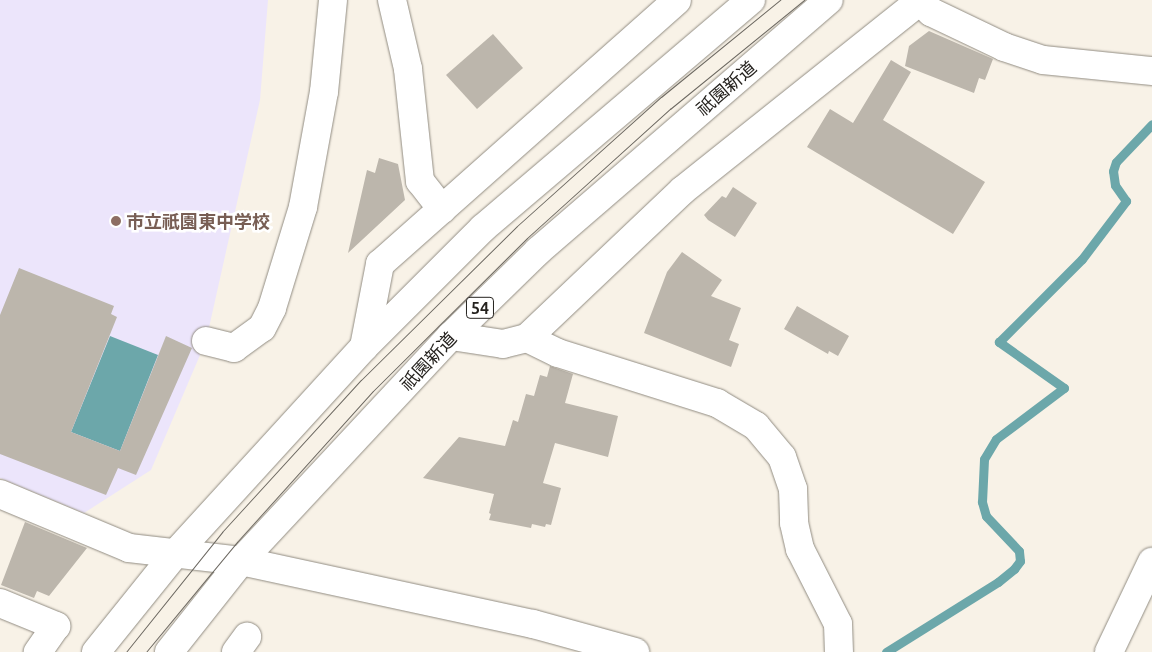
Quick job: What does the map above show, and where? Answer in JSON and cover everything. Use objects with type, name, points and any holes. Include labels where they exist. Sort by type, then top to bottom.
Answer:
[{"type":"main road","points":[[206,341],[234,348],[262,328],[272,308],[303,207],[324,92],[333,0]]},
{"type":"main road","points":[[392,0],[408,69],[420,181],[442,209]]},
{"type":"main road","points":[[364,347],[380,264],[677,0]]},
{"type":"main road","points":[[96,652],[174,554],[364,347],[483,228],[751,0]]},
{"type":"main road","name":"祇園新道","points":[[169,652],[241,561],[451,336],[538,251],[829,0]]},
{"type":"main road","points":[[451,336],[502,344],[527,338],[683,190],[907,6],[931,12],[1004,47],[1043,60],[1152,71]]},
{"type":"main road","points":[[527,338],[558,353],[717,403],[756,426],[782,456],[792,489],[794,523],[800,549],[838,624],[838,652]]},
{"type":"main road","points":[[0,494],[129,548],[241,561],[533,624],[635,652]]},
{"type":"main road","points":[[1109,652],[1152,562]]},
{"type":"main road","points":[[0,603],[60,621],[38,652]]},
{"type":"shaded area","name":"市立祇園東中学校","points":[[0,0],[268,0],[260,100],[206,341],[151,470],[84,513],[0,478]]},
{"type":"water","points":[[110,336],[158,355],[120,451],[71,432]]},
{"type":"building","points":[[929,31],[993,59],[985,80],[979,78],[974,93],[905,66],[909,46]]},
{"type":"building","points":[[493,34],[523,68],[477,109],[446,75]]},
{"type":"building","points":[[891,60],[911,72],[883,120],[985,182],[953,234],[807,147],[830,109],[853,123]]},
{"type":"building","points":[[379,158],[398,164],[405,200],[348,253],[367,170],[375,173]]},
{"type":"building","points":[[733,187],[757,203],[735,237],[708,220],[704,215],[722,196],[726,198]]},
{"type":"building","points":[[682,252],[722,280],[711,296],[741,308],[729,340],[739,344],[731,367],[644,333],[667,272]]},
{"type":"building","points":[[19,268],[114,306],[111,314],[117,317],[71,432],[120,451],[166,336],[192,348],[136,475],[118,468],[106,495],[0,454],[0,315]]},
{"type":"building","points":[[797,306],[849,336],[838,356],[829,351],[828,354],[784,329]]},
{"type":"building","points":[[550,366],[573,374],[565,403],[618,416],[608,457],[555,443],[543,483],[561,488],[551,525],[546,524],[545,527],[532,524],[531,528],[489,520],[494,494],[423,478],[459,437],[505,446],[513,420],[518,422],[526,394],[534,396],[540,375],[547,377]]},
{"type":"building","points":[[25,522],[87,548],[49,596],[37,591],[34,598],[1,585]]},
{"type":"waterway","points":[[886,652],[998,582],[1014,569],[1020,561],[1019,551],[986,516],[982,502],[984,459],[996,439],[1064,388],[999,342],[1082,259],[1126,201],[1115,185],[1113,171],[1116,162],[1152,124]]},
{"type":"tram line","points":[[126,652],[222,532],[361,380],[517,226],[661,97],[780,0]]},
{"type":"tram line","points":[[146,652],[237,542],[373,391],[527,238],[670,109],[804,0]]},
{"type":"place","name":"市立祇園東中学校","points":[[116,221]]}]
